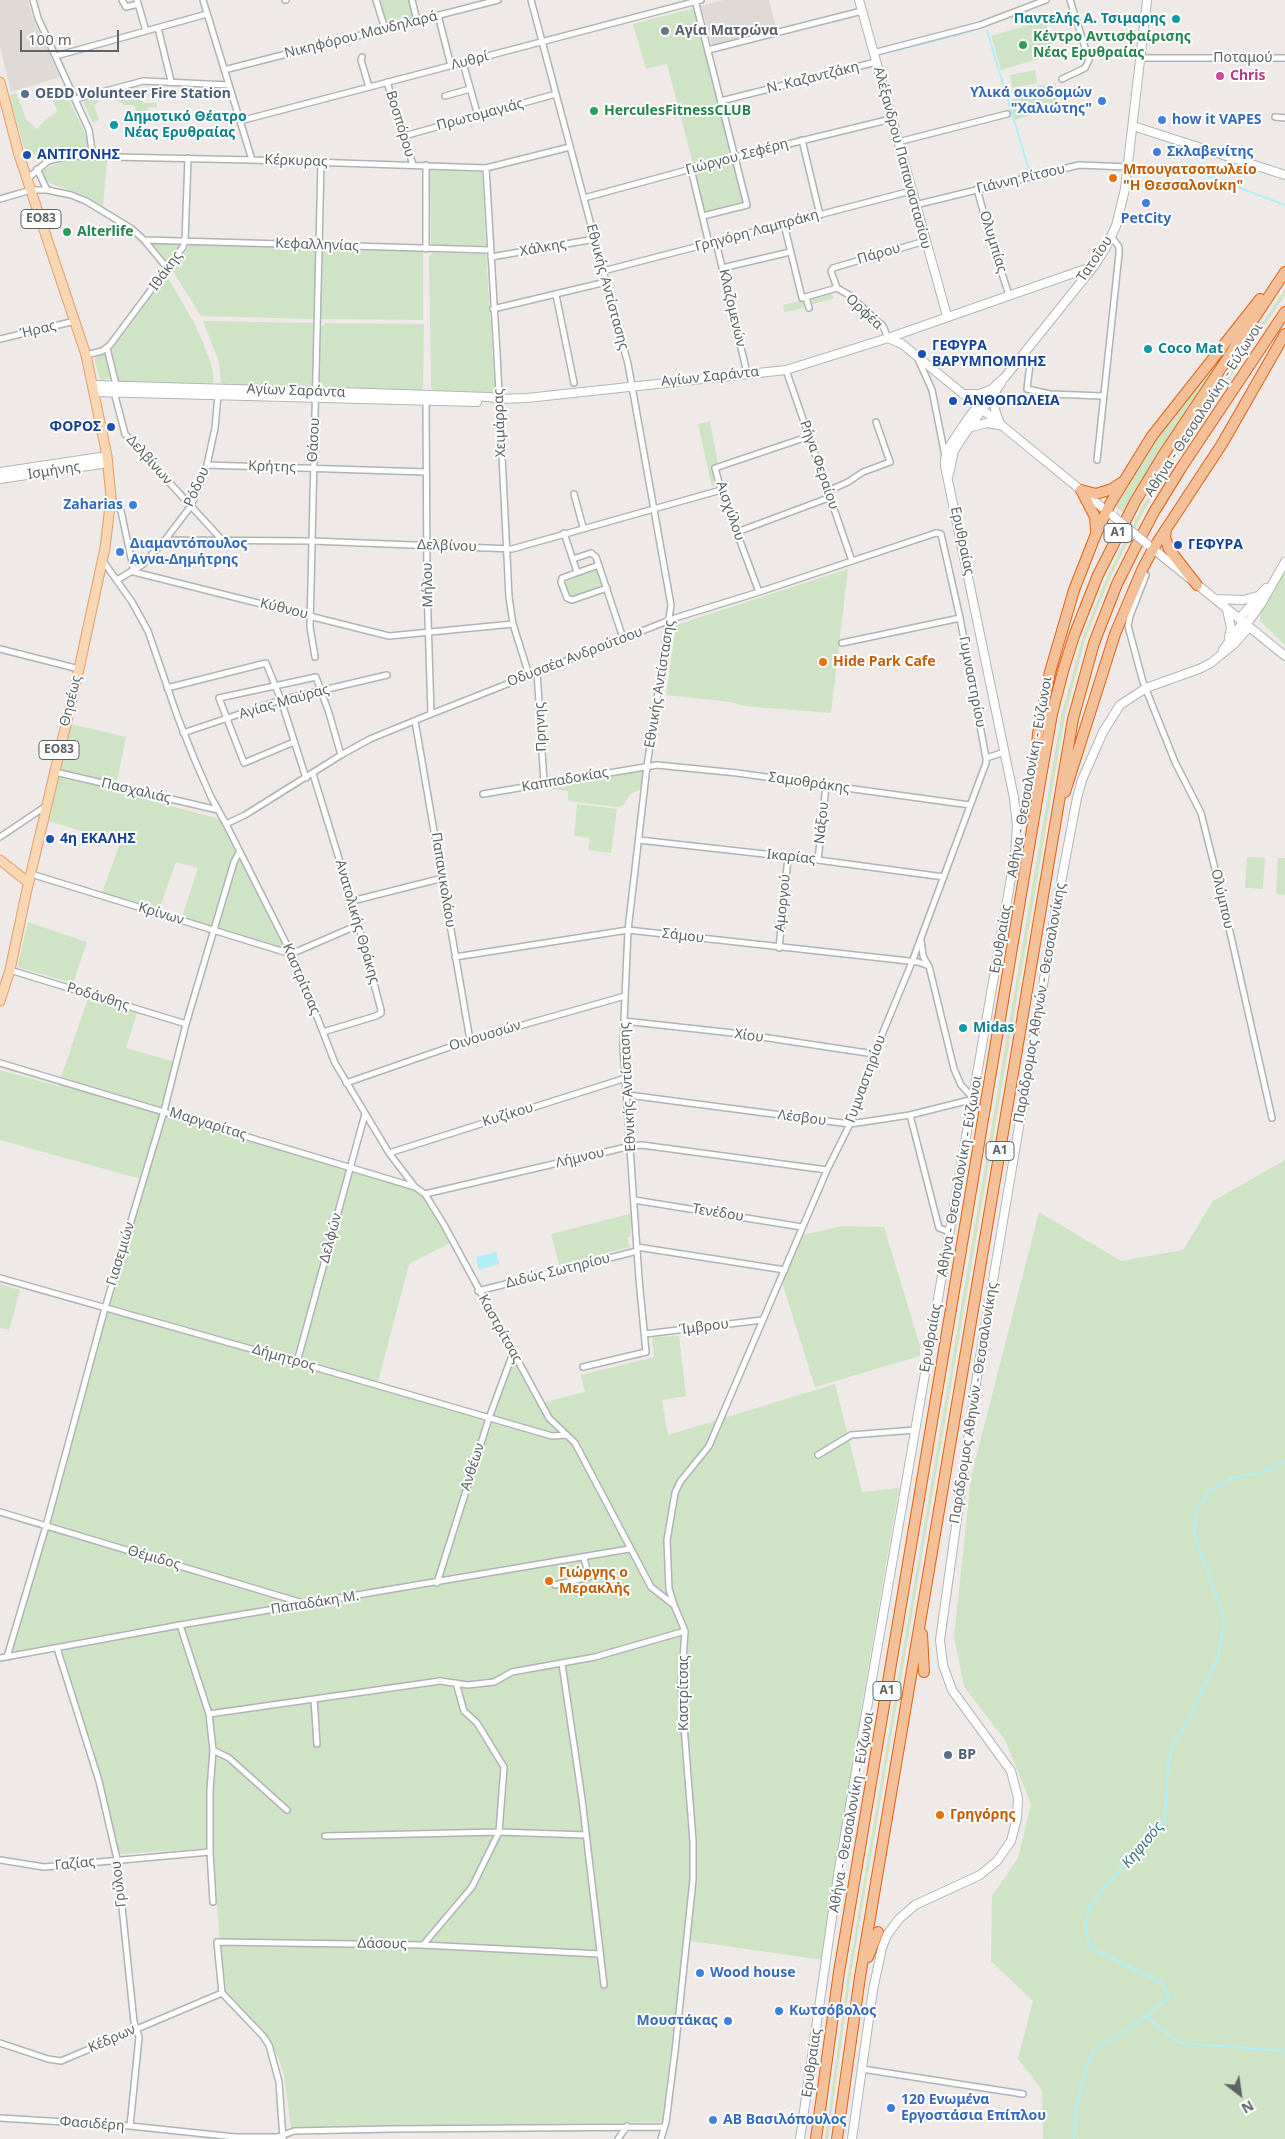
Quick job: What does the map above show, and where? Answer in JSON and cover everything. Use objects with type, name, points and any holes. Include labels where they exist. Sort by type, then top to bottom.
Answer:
[{"type":"highway","points":[[1033,830],[1033,782],[1038,734],[1046,692],[1064,622],[1096,534],[1110,513],[1124,481],[1152,436],[1285,267]]},
{"type":"highway","name":"Αθήνα - Θεσσαλονίκη - Εύζωνοι","points":[[816,2139],[839,1972],[1046,750],[1061,679],[1074,636],[1098,575],[1135,502],[1162,457],[1285,272]]},
{"type":"highway","name":"Αθήνα - Θεσσαλονίκη - Εύζωνοι","points":[[838,2139],[860,1977],[1067,752],[1081,686],[1094,643],[1117,584],[1154,512],[1181,468],[1285,312]]},
{"type":"highway","points":[[1054,834],[1087,718],[1115,634],[1144,573],[1150,546],[1169,525],[1222,444],[1285,334]]},
{"type":"highway","points":[[1081,490],[1096,494],[1104,492],[1124,481]]},
{"type":"highway","points":[[1081,490],[1095,517],[1096,534]]},
{"type":"highway","points":[[1169,525],[1165,538],[1169,549],[1197,585]]},
{"type":"highway","points":[[922,1613],[924,1672]]},
{"type":"highway","points":[[860,1977],[878,1932]]},
{"type":"main road","name":"Αλέξανδρου Παπαναστασίου","points":[[859,0],[947,316]]},
{"type":"main road","name":"Τατοΐου","points":[[980,408],[1094,266],[1112,236],[1122,208],[1147,0]]},
{"type":"main road","name":"ΕΟ83","points":[[0,82],[13,137],[86,355],[108,460]]},
{"type":"main road","points":[[1133,126],[1285,175]]},
{"type":"main road","points":[[947,316],[1094,266]]},
{"type":"main road","name":"Αγίων Σαράντα","points":[[93,389],[316,394],[490,402],[499,399],[527,398],[632,385],[786,370],[888,338],[947,316]]},
{"type":"main road","name":"Ερυθραίας","points":[[888,338],[898,341],[917,356],[1285,656]]},
{"type":"main road","name":"Αγίων Σαράντα","points":[[115,388],[218,395],[316,394]]},
{"type":"main road","points":[[963,394],[980,394],[994,391],[996,410],[1001,426]]},
{"type":"main road","points":[[945,458],[955,437],[980,408]]},
{"type":"main road","name":"Ερυθραίας","points":[[800,2139],[839,1869],[1015,855],[1016,811],[949,470],[954,451],[980,408]]},
{"type":"main road","points":[[967,430],[980,423],[988,422],[1001,426]]},
{"type":"main road","name":"Ερυθραίας","points":[[945,458],[945,466],[950,481]]},
{"type":"main road","name":"Ισμήνης","points":[[0,472],[108,460]]},
{"type":"main road","name":"Ισμήνης","points":[[0,479],[108,460]]},
{"type":"main road","name":"Θησέως","points":[[0,1001],[10,970],[102,561],[111,497],[108,460]]},
{"type":"main road","name":"Παράδρομος Αθηνών - Θεσσαλονίκης","points":[[1221,654],[1229,639],[1261,604],[1285,562]]},
{"type":"main road","name":"Παράδρομος Αθηνών - Θεσσαλονίκης","points":[[852,2139],[873,1990],[882,1948],[890,1930],[905,1912],[915,1905],[980,1875],[997,1861],[1011,1841],[1015,1829],[1018,1798],[1011,1771],[949,1684],[940,1647],[942,1620],[978,1369],[1071,824],[1082,780],[1103,732],[1120,705],[1146,688],[1211,663],[1221,654],[1244,623],[1262,593],[1276,577]]},
{"type":"main road","points":[[1214,599],[1243,600],[1262,593]]},
{"type":"main road","points":[[1227,609],[1231,628],[1229,639]]},
{"type":"main road","points":[[0,860],[30,878]]},
{"type":"street","points":[[33,0],[38,18],[89,130],[93,157]]},
{"type":"street","points":[[122,0],[126,7],[137,2],[146,31]]},
{"type":"street","points":[[204,0],[252,160]]},
{"type":"street","points":[[376,0],[385,29]]},
{"type":"street","points":[[412,0],[417,21]]},
{"type":"street","name":"Νικηφόρου Μανδηλαρά","points":[[224,70],[417,21],[474,3],[498,0]]},
{"type":"street","name":"Εθνικής Αντίστασης","points":[[531,0],[604,271],[632,385],[671,605],[671,619],[654,712],[628,930],[623,1046],[646,1352],[583,1367]]},
{"type":"street","points":[[697,0],[747,204],[703,216]]},
{"type":"street","name":"Λυθρί","points":[[240,121],[697,0]]},
{"type":"street","points":[[873,53],[980,25],[1046,0]]},
{"type":"street","points":[[1062,79],[1085,68],[1089,60],[1070,0]]},
{"type":"street","points":[[708,50],[862,11]]},
{"type":"street","points":[[56,56],[207,14]]},
{"type":"street","points":[[438,15],[451,66]]},
{"type":"street","points":[[158,28],[171,81]]},
{"type":"street","points":[[362,57],[361,60],[368,87]]},
{"type":"street","name":"Ποταμού","points":[[1141,58],[1285,58]]},
{"type":"street","points":[[463,62],[478,116]]},
{"type":"street","name":"Ν. Καζαντζάκη","points":[[721,101],[876,62]]},
{"type":"street","points":[[76,100],[137,82],[171,81],[228,85]]},
{"type":"street","name":"Βοσπόρου","points":[[387,82],[413,165]]},
{"type":"street","points":[[445,96],[470,88]]},
{"type":"street","name":"Πρωτομαγιάς","points":[[404,136],[556,94]]},
{"type":"street","points":[[898,142],[1007,114]]},
{"type":"street","points":[[1275,117],[1285,118]]},
{"type":"street","name":"Γιώργου Σεφέρη","points":[[584,198],[734,157],[891,119]]},
{"type":"street","points":[[802,140],[820,215]]},
{"type":"street","name":"Κέρκυρας","points":[[27,179],[48,161],[60,156],[188,158],[486,168],[570,147]]},
{"type":"street","name":"Ιθάκης","points":[[107,348],[183,247],[185,241],[188,158]]},
{"type":"street","name":"Θάσου","points":[[315,657],[311,639],[310,616],[321,162]]},
{"type":"street","name":"Γιάννη Ρίτσου","points":[[915,205],[1084,164],[1128,167]]},
{"type":"street","points":[[426,165],[426,248]]},
{"type":"street","name":"Χειμάρρας","points":[[486,168],[509,597],[513,624],[529,675]]},
{"type":"street","points":[[691,169],[710,244]]},
{"type":"street","points":[[37,170],[47,190]]},
{"type":"street","name":"Ολυμπίας","points":[[977,189],[1009,294]]},
{"type":"street","points":[[0,199],[31,190],[47,190],[72,195],[86,201],[132,230],[144,240],[168,269]]},
{"type":"street","name":"Γρηγόρη Λαμπράκη","points":[[604,271],[911,191]]},
{"type":"street","points":[[784,224],[790,252],[808,308]]},
{"type":"street","points":[[1097,460],[1119,254],[1119,247],[1112,236]]},
{"type":"street","name":"Χάλκης","points":[[490,257],[595,239]]},
{"type":"street","name":"Κεφαλληνίας","points":[[144,240],[490,250]]},
{"type":"street","name":"Πάρου","points":[[837,288],[831,271],[833,268],[925,241]]},
{"type":"street","name":"Κλαζομενών","points":[[716,242],[747,373]]},
{"type":"street","points":[[722,268],[790,252]]},
{"type":"street","points":[[493,309],[606,282]]},
{"type":"street","points":[[804,298],[837,288]]},
{"type":"street","name":"Ορφέα","points":[[837,288],[883,326],[888,338]]},
{"type":"street","points":[[556,294],[574,383]]},
{"type":"street","name":"Ήρας","points":[[0,339],[76,321]]},
{"type":"street","points":[[86,355],[107,348]]},
{"type":"street","name":"Δελβίνων","points":[[107,348],[125,434],[222,540]]},
{"type":"street","points":[[1024,353],[1030,364],[1027,389],[1050,394],[1103,396]]},
{"type":"street","name":"Ερυθραίας","points":[[917,356],[932,390],[945,458]]},
{"type":"street","name":"Ρήγα Φεραίου","points":[[786,370],[852,561]]},
{"type":"street","name":"Ρόδου","points":[[118,580],[134,572],[165,540],[191,506],[207,465],[215,428],[218,395]]},
{"type":"street","name":"Μήλου","points":[[427,398],[427,545],[432,714]]},
{"type":"street","points":[[828,490],[848,482],[863,472],[890,462],[876,422]]},
{"type":"street","name":"Αισχύλου","points":[[759,592],[721,490],[715,468],[810,436]]},
{"type":"street","name":"Κρήτης","points":[[207,465],[426,472]]},
{"type":"street","name":"Δελβίνου","points":[[165,540],[312,541],[507,549],[517,548],[654,507],[721,490]]},
{"type":"street","points":[[574,494],[583,528]]},
{"type":"street","points":[[111,497],[120,511],[134,572]]},
{"type":"street","points":[[736,532],[830,497]]},
{"type":"street","points":[[564,533],[577,572]]},
{"type":"street","name":"Οδυσσέα Ανδρούτσου","points":[[226,824],[245,815],[370,739],[537,671],[671,619],[936,533],[941,534]]},
{"type":"street","name":"Γυμναστηρίου","points":[[674,1605],[669,1589],[668,1540],[675,1493],[680,1482],[708,1446],[785,1270],[826,1170],[850,1124],[874,1054],[912,962],[986,758],[960,618],[941,534]]},
{"type":"street","points":[[572,559],[591,553],[596,557],[623,638]]},
{"type":"street","name":"Καστρίτσας","points":[[102,561],[118,580],[148,631],[183,733],[211,797],[291,954],[335,1063],[389,1153],[415,1187],[425,1194],[443,1223],[478,1291],[549,1418],[575,1443],[583,1455],[629,1549],[651,1587],[674,1605],[685,1631],[681,1688],[693,1842],[693,1880],[675,2051],[666,2122],[661,2139]]},
{"type":"street","points":[[599,565],[577,572],[561,580],[570,600],[575,600],[607,588]]},
{"type":"street","name":"Κύθνου","points":[[134,572],[389,636],[513,624]]},
{"type":"street","name":"Ολύμπου","points":[[1144,573],[1128,621],[1129,632],[1146,688],[1176,762],[1201,813],[1272,1118]]},
{"type":"street","points":[[842,643],[960,618]]},
{"type":"street","points":[[0,649],[79,669]]},
{"type":"street","points":[[167,688],[263,663],[268,665],[273,685],[281,700],[306,778]]},
{"type":"street","name":"Πρηνης","points":[[537,671],[544,783]]},
{"type":"street","name":"Αγίας Μαύρας","points":[[183,733],[281,700],[387,675]]},
{"type":"street","points":[[294,742],[244,763],[218,700],[220,697],[314,676],[318,679],[341,755]]},
{"type":"street","name":"Παπανικολάου","points":[[415,721],[443,878],[454,957],[470,1040]]},
{"type":"street","points":[[986,758],[1005,752]]},
{"type":"street","name":"Καππαδοκίας","points":[[483,794],[647,766]]},
{"type":"street","name":"Σαμοθράκης","points":[[647,766],[737,772],[970,805]]},
{"type":"street","name":"Πασχαλιάς","points":[[54,772],[218,810]]},
{"type":"street","name":"Ανατολικής Θράκης","points":[[313,774],[352,901],[381,1014],[323,1032]]},
{"type":"street","name":"Νάξου","points":[[818,860],[826,785]]},
{"type":"street","points":[[0,838],[46,806]]},
{"type":"street","name":"Ικαρίας","points":[[639,840],[944,876]]},
{"type":"street","name":"Γιασεμιών","points":[[7,1657],[46,1526],[105,1308],[164,1111],[186,1024],[234,862],[239,853]]},
{"type":"street","name":"Αμοργού","points":[[779,948],[788,857]]},
{"type":"street","name":"Κρίνων","points":[[30,878],[215,930],[291,954]]},
{"type":"street","points":[[352,901],[443,878]]},
{"type":"street","points":[[291,954],[358,924]]},
{"type":"street","name":"Σάμου","points":[[454,957],[628,930],[912,962],[929,966]]},
{"type":"street","points":[[920,938],[923,956],[929,966],[954,1069],[961,1085],[974,1099]]},
{"type":"street","name":"Ροδάνθης","points":[[10,970],[186,1024]]},
{"type":"street","name":"Οινουσσών","points":[[346,1083],[470,1040],[625,996]]},
{"type":"street","name":"Χίου","points":[[624,1021],[742,1034],[874,1054]]},
{"type":"street","name":"Μαργαρίτας","points":[[0,1063],[415,1187]]},
{"type":"street","name":"Κυζίκου","points":[[389,1153],[626,1078]]},
{"type":"street","name":"Λέσβου","points":[[628,1095],[850,1124],[910,1115],[974,1099]]},
{"type":"street","name":"Δελφών","points":[[297,1362],[365,1114]]},
{"type":"street","points":[[910,1115],[940,1228],[950,1232]]},
{"type":"street","name":"Λήμνου","points":[[425,1194],[642,1145],[826,1170]]},
{"type":"street","name":"Τενέδου","points":[[634,1200],[802,1227]]},
{"type":"street","name":"Διδώς Σωτηρίου","points":[[478,1291],[637,1249],[785,1270]]},
{"type":"street","name":"Δήμητρος","points":[[0,1278],[552,1436],[567,1435]]},
{"type":"street","name":"Ίμβρου","points":[[645,1334],[762,1320]]},
{"type":"street","name":"Ανθέων","points":[[437,1582],[489,1418],[513,1353]]},
{"type":"street","points":[[818,1456],[851,1435],[915,1430]]},
{"type":"street","name":"Θέμιδος","points":[[0,1512],[308,1604]]},
{"type":"street","name":"Παπαδάκη Μ.","points":[[0,1658],[180,1625],[629,1549]]},
{"type":"street","points":[[555,1585],[589,1577],[584,1558]]},
{"type":"street","points":[[180,1625],[209,1714],[213,1750],[210,1790],[210,1852],[214,1902]]},
{"type":"street","points":[[209,1714],[440,1681],[468,1685],[494,1682],[512,1672],[595,1657],[685,1631]]},
{"type":"street","name":"Γρύλου","points":[[57,1648],[99,1781],[117,1859],[136,2028],[139,2035],[130,2126]]},
{"type":"street","points":[[562,1664],[586,1835],[604,1985]]},
{"type":"street","points":[[423,1945],[472,1887],[499,1832],[504,1767],[477,1723],[464,1711],[456,1684]]},
{"type":"street","points":[[314,1700],[317,1744]]},
{"type":"street","points":[[213,1750],[229,1758],[287,1810]]},
{"type":"street","points":[[325,1836],[499,1832],[586,1835]]},
{"type":"street","name":"Γαζίας","points":[[0,1860],[44,1867],[210,1852]]},
{"type":"street","name":"Δάσους","points":[[222,1993],[217,1942],[423,1945],[600,1954]]},
{"type":"street","points":[[222,1993],[263,2036],[269,2045],[279,2082],[284,2138]]},
{"type":"street","name":"Κέδρων","points":[[0,2044],[48,2059],[61,2061],[222,1993]]},
{"type":"street","points":[[862,2069],[1023,2094]]},
{"type":"street","name":"Φασιδέρη","points":[[0,2118],[130,2126],[234,2138],[284,2138],[294,2131],[663,2127]]},
{"type":"street","points":[[618,2139],[627,2126]]},
{"type":"shaded area","points":[[0,0],[28,0],[32,15],[60,77],[11,92],[0,46]]},
{"type":"shaded area","points":[[723,0],[769,0],[777,31],[715,46],[712,45],[701,6]]},
{"type":"green space","points":[[378,0],[409,0],[414,19],[388,25],[385,22]]},
{"type":"green space","points":[[695,8],[731,153],[693,164],[667,64],[646,69],[633,24]]},
{"type":"green space","name":"Κέντρο Αντισφαίρισης Νέας Ερυθραίας","points":[[1045,20],[1055,54],[1001,70],[991,36]]},
{"type":"green space","points":[[1035,70],[1037,83],[1012,88],[1010,75]]},
{"type":"green space","points":[[1056,83],[1056,107],[1015,120],[1010,101],[1038,90],[1037,86]]},
{"type":"green space","points":[[138,86],[138,97],[144,103],[157,103],[157,108],[149,107],[146,112],[141,113],[136,111],[134,105],[125,105],[116,100],[100,100],[94,106],[99,120],[93,123],[83,102]]},
{"type":"green space","points":[[64,89],[88,140],[88,151],[82,154],[54,154],[44,160],[24,148],[9,95],[16,93],[26,119],[37,129],[46,119],[55,114],[57,110],[51,97]]},
{"type":"green space","points":[[68,159],[107,161],[103,206],[83,195],[47,182],[41,172],[42,170]]},
{"type":"green space","points":[[733,162],[743,203],[705,214],[695,172]]},
{"type":"green space","points":[[430,169],[482,172],[486,246],[431,245]]},
{"type":"green space","points":[[154,243],[179,244],[179,246],[170,261],[167,262],[153,246]]},
{"type":"green space","points":[[190,245],[316,248],[314,319],[201,316],[172,270]]},
{"type":"green space","points":[[322,248],[423,252],[423,320],[320,319]]},
{"type":"green space","points":[[433,253],[486,254],[495,389],[492,393],[434,392],[431,387],[429,256]]},
{"type":"green space","points":[[167,276],[196,326],[211,363],[213,384],[119,382],[118,380],[112,350]]},
{"type":"green space","points":[[1285,289],[1285,295],[1173,463],[1146,507],[1126,545],[1109,580],[1085,640],[1065,716],[851,1974],[828,2139],[825,2139],[848,1974],[1061,716],[1082,639],[1106,579],[1143,505],[1170,461]]},
{"type":"green space","points":[[829,293],[835,298],[811,305],[810,299]]},
{"type":"green space","points":[[803,300],[805,308],[784,312],[783,305]]},
{"type":"green space","points":[[203,321],[314,323],[313,389],[223,385],[221,383],[219,362]]},
{"type":"green space","points":[[325,323],[424,324],[423,391],[323,388],[319,385],[321,327]]},
{"type":"green space","points":[[1240,331],[1160,452],[1124,513],[1115,506],[1153,442]]},
{"type":"green space","points":[[104,353],[110,378],[101,382],[94,359]]},
{"type":"green space","points":[[710,421],[718,464],[713,466],[718,485],[712,487],[698,424]]},
{"type":"green space","points":[[596,569],[598,570],[602,586],[573,598],[569,596],[565,582]]},
{"type":"green space","points":[[848,569],[831,713],[744,706],[731,702],[666,695],[676,625]]},
{"type":"green space","points":[[1285,571],[1285,645],[1260,621],[1261,609]]},
{"type":"green space","points":[[71,724],[126,737],[115,791],[219,819],[285,949],[182,917],[198,868],[176,862],[159,910],[102,893],[120,843],[49,821]]},
{"type":"green space","points":[[644,765],[642,789],[630,794],[623,806],[568,801],[568,791],[551,789],[550,782]]},
{"type":"green space","points":[[577,804],[617,809],[611,853],[588,850],[590,838],[574,836]]},
{"type":"green space","points":[[1247,857],[1265,858],[1263,889],[1245,888]]},
{"type":"green space","points":[[1278,858],[1285,858],[1285,895],[1276,894]]},
{"type":"green space","points":[[28,922],[87,942],[73,983],[17,967]]},
{"type":"green space","points":[[88,998],[137,1013],[126,1048],[175,1062],[141,1179],[0,1140],[0,1070],[58,1086]]},
{"type":"green space","points":[[164,1111],[415,1189],[424,1195],[452,1242],[409,1264],[378,1382],[489,1417],[513,1354],[540,1403],[585,1392],[581,1375],[654,1357],[652,1337],[679,1336],[686,1396],[662,1400],[668,1435],[835,1384],[862,1492],[899,1488],[862,1704],[823,1960],[684,1940],[662,2122],[291,2128],[284,2076],[279,2059],[264,2031],[223,1989],[213,1848],[120,1854],[93,1747],[75,1700],[61,1645],[11,1653]]},
{"type":"green space","points":[[1285,1160],[1285,2139],[1043,2139],[1042,2090],[1018,2059],[1033,2001],[991,1961],[992,1896],[1018,1858],[1031,1804],[1005,1740],[964,1687],[954,1637],[971,1477],[1039,1212],[1121,1261],[1183,1250],[1213,1201]]},
{"type":"green space","points":[[633,1213],[630,1237],[627,1237],[630,1247],[559,1265],[551,1234]]},
{"type":"green space","points":[[843,1226],[884,1227],[920,1346],[920,1356],[815,1387],[780,1276],[797,1236]]},
{"type":"green space","points":[[0,1284],[20,1290],[9,1330],[0,1328]]},
{"type":"water","points":[[496,1252],[499,1264],[479,1270],[476,1257]]},
{"type":"waterway","points":[[968,32],[973,31]]},
{"type":"waterway","points":[[987,31],[1029,170]]},
{"type":"waterway","points":[[954,36],[962,34]]},
{"type":"waterway","points":[[894,51],[949,37]]},
{"type":"waterway","points":[[1134,167],[1180,165],[1285,205]]},
{"type":"waterway","name":"Κηφισός","points":[[1074,2139],[1076,2109],[1084,2073],[1094,2050],[1146,2017],[1169,1997],[1162,1983],[1089,1947],[1085,1925],[1089,1910],[1100,1893],[1123,1866],[1150,1840],[1165,1819],[1168,1765],[1172,1747],[1187,1723],[1219,1655],[1224,1618],[1194,1534],[1196,1511],[1210,1490],[1234,1477],[1259,1473],[1285,1462]]},
{"type":"waterway","points":[[1147,2017],[1179,2043],[1285,2051]]},
{"type":"place","name":"Παντελής Α. Τσιμαρης","points":[[1176,19]]},
{"type":"place","name":"Αγία Ματρώνα","points":[[665,31]]},
{"type":"place","name":"Κέντρο Αντισφαίρισης Νέας Ερυθραίας","points":[[1023,45]]},
{"type":"place","name":"Chris","points":[[1220,76]]},
{"type":"place","name":"OEDD Volunteer Fire Station","points":[[25,94]]},
{"type":"place","name":"Υλικά οικοδομών \"Χαλιώτης\"","points":[[1102,101]]},
{"type":"place","name":"HerculesFitnessCLUB","points":[[594,111]]},
{"type":"place","name":"how it VAPES","points":[[1162,120]]},
{"type":"place","name":"Δημοτικό Θέατρο Νέας Ερυθραίας","points":[[114,125]]},
{"type":"place","name":"Σκλαβενίτης","points":[[1157,152]]},
{"type":"place","name":"ΑΝΤΙΓΟΝΗΣ","points":[[27,155]]},
{"type":"place","name":"Μπουγατσοπωλείο \"Η Θεσσαλονίκη\"","points":[[1113,178]]},
{"type":"place","name":"PetCity","points":[[1146,203]]},
{"type":"place","name":"Alterlife","points":[[67,232]]},
{"type":"place","name":"Coco Mat","points":[[1148,349]]},
{"type":"place","name":"ΓΕΦΥΡΑ ΒΑΡΥΜΠΟΜΠΗΣ","points":[[922,354]]},
{"type":"place","name":"ΑΝΘΟΠΩΛΕΙΑ","points":[[953,401]]},
{"type":"place","name":"ΦΟΡΟΣ","points":[[111,427]]},
{"type":"place","name":"Zaharias","points":[[133,505]]},
{"type":"place","name":"ΓΕΦΥΡΑ","points":[[1178,545]]},
{"type":"place","name":"Διαμαντόπουλος Αννα-Δημήτρης","points":[[120,552]]},
{"type":"place","name":"Hide Park Cafe","points":[[823,662]]},
{"type":"place","name":"4η ΕΚΑΛΗΣ","points":[[50,839]]},
{"type":"place","name":"Midas","points":[[963,1028]]},
{"type":"place","name":"Γιώργης ο Μερακλής","points":[[549,1581]]},
{"type":"place","name":"BP","points":[[948,1755]]},
{"type":"place","name":"Γρηγόρης","points":[[940,1815]]},
{"type":"place","name":"Wood house","points":[[700,1973]]},
{"type":"place","name":"Κωτσόβολος","points":[[779,2011]]},
{"type":"place","name":"Μουστάκας","points":[[728,2021]]},
{"type":"place","name":"120 Ενωμένα Εργοστάσια Επίπλου","points":[[891,2108]]},
{"type":"place","name":"ΑΒ Βασιλόπουλος","points":[[713,2120]]}]
